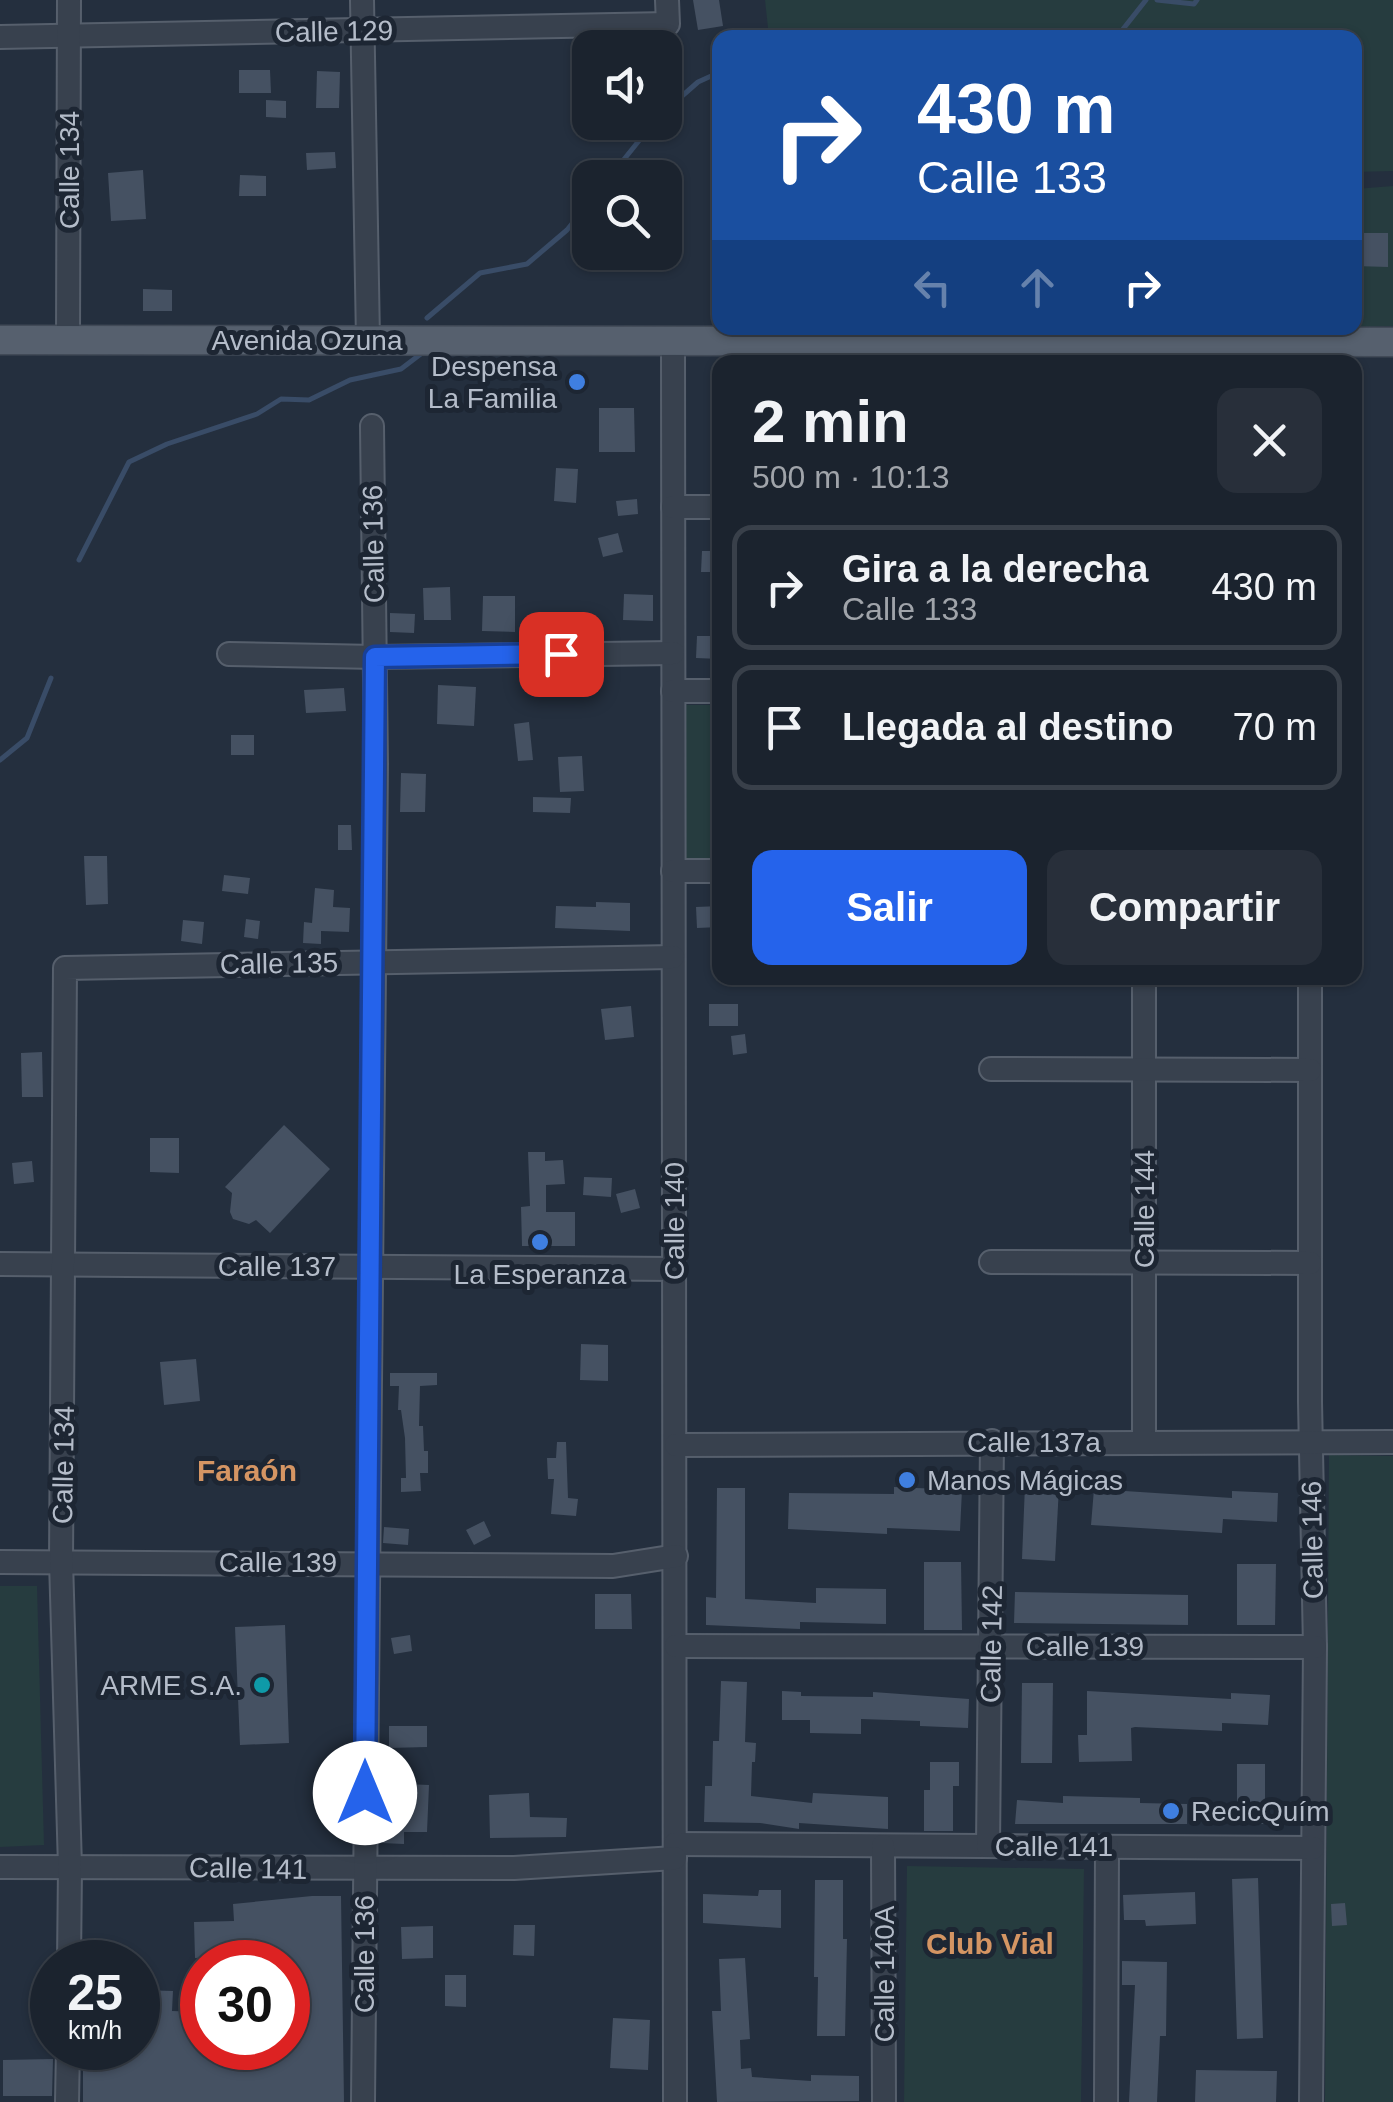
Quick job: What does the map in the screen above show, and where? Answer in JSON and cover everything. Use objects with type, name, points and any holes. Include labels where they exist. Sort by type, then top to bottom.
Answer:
[{"type":"main road","name":"Avenida Ozuna","points":[[0,340],[673,341],[965,352],[1310,352],[1393,342]]},
{"type":"street","name":"Calle 134","points":[[68,339],[69,0]]},
{"type":"street","points":[[362,0],[368,340]]},
{"type":"street","name":"Calle 129","points":[[0,37],[668,24],[668,0]]},
{"type":"street","name":"Calle 140","points":[[673,341],[674,2102]]},
{"type":"street","name":"Calle 136","points":[[363,2102],[375,657],[372,426]]},
{"type":"street","points":[[673,507],[712,507]]},
{"type":"street","points":[[229,654],[375,657],[673,653]]},
{"type":"street","points":[[673,691],[712,692]]},
{"type":"street","points":[[673,871],[712,871]]},
{"type":"street","name":"Calle 135","points":[[64,968],[673,957]]},
{"type":"street","name":"Calle 134","points":[[64,968],[62,1562],[69,1940]]},
{"type":"street","name":"Calle 144","points":[[1144,985],[1144,1442]]},
{"type":"street","name":"Calle 146","points":[[1310,985],[1310,1442],[1315,1647],[1311,2102]]},
{"type":"street","points":[[991,1069],[1310,1070]]},
{"type":"street","points":[[992,1262],[1310,1263]]},
{"type":"street","name":"Calle 137","points":[[0,1264],[674,1269]]},
{"type":"street","name":"Calle 142","points":[[988,1846],[992,1441]]},
{"type":"street","name":"Calle 137a","points":[[676,1445],[1393,1442]]},
{"type":"street","name":"Calle 139","points":[[0,1562],[613,1566],[676,1556]]},
{"type":"street","name":"Calle 139","points":[[676,1646],[1315,1647]]},
{"type":"street","name":"Calle 141","points":[[0,1868],[514,1868],[675,1851],[883,1846],[1313,1848]]},
{"type":"street","name":"Calle 140A","points":[[883,1846],[884,2102]]},
{"type":"street","points":[[1106,2102],[1107,1847]]},
{"type":"street","points":[[68,2070],[68,2102]]},
{"type":"green space","points":[[765,0],[1393,0],[1393,171],[1362,172],[1362,30],[768,30]]},
{"type":"green space","points":[[1393,186],[1393,326],[1362,327],[1362,188]]},
{"type":"green space","points":[[683,705],[712,705],[712,861],[684,861]]},
{"type":"green space","points":[[1329,1455],[1393,1456],[1393,2102],[1325,2102]]},
{"type":"green space","points":[[0,1586],[37,1586],[44,1845],[0,1847]]},
{"type":"green space","points":[[907,1866],[1084,1869],[1081,2102],[904,2102]]},
{"type":"building","points":[[693,0],[719,0],[723,26],[698,30]]},
{"type":"building","points":[[239,70],[270,70],[271,93],[239,93]]},
{"type":"building","points":[[317,71],[340,72],[339,108],[316,108]]},
{"type":"building","points":[[266,100],[286,101],[286,118],[266,117]]},
{"type":"building","points":[[335,152],[336,168],[307,170],[306,153]]},
{"type":"building","points":[[143,170],[146,219],[111,221],[108,173]]},
{"type":"building","points":[[240,175],[266,176],[266,196],[239,196]]},
{"type":"building","points":[[1362,233],[1388,233],[1388,267],[1362,266]]},
{"type":"building","points":[[143,289],[172,290],[172,311],[143,311]]},
{"type":"building","points":[[599,408],[634,408],[635,452],[599,452]]},
{"type":"building","points":[[556,468],[578,469],[576,503],[554,501]]},
{"type":"building","points":[[637,499],[638,514],[618,516],[616,501]]},
{"type":"building","points":[[618,533],[623,552],[603,557],[598,538]]},
{"type":"building","points":[[702,551],[712,551],[712,572],[701,572]]},
{"type":"building","points":[[450,587],[451,620],[424,620],[423,588]]},
{"type":"building","points":[[624,594],[653,595],[653,621],[623,620]]},
{"type":"building","points":[[483,596],[515,596],[515,632],[482,631]]},
{"type":"building","points":[[390,613],[415,614],[414,633],[390,632]]},
{"type":"building","points":[[697,636],[712,636],[712,659],[696,658]]},
{"type":"building","points":[[438,685],[476,687],[474,726],[437,724]]},
{"type":"building","points":[[344,688],[346,711],[306,713],[304,690]]},
{"type":"building","points":[[529,722],[533,760],[518,761],[514,724]]},
{"type":"building","points":[[231,735],[254,735],[254,755],[231,755]]},
{"type":"building","points":[[582,756],[584,791],[560,792],[558,757]]},
{"type":"building","points":[[401,773],[426,774],[425,812],[400,812]]},
{"type":"building","points":[[533,797],[571,798],[570,813],[533,812]]},
{"type":"building","points":[[338,825],[351,825],[352,850],[338,850]]},
{"type":"building","points":[[84,856],[107,856],[108,904],[86,905]]},
{"type":"building","points":[[224,875],[250,878],[248,894],[222,891]]},
{"type":"building","points":[[315,888],[334,890],[333,907],[350,908],[349,932],[321,931],[321,944],[303,943],[304,922],[312,923]]},
{"type":"building","points":[[596,902],[630,903],[630,931],[555,928],[556,906],[596,907]]},
{"type":"building","points":[[712,906],[712,927],[697,928],[696,907]]},
{"type":"building","points":[[246,919],[260,921],[258,939],[244,937]]},
{"type":"building","points":[[183,920],[204,922],[202,944],[181,941]]},
{"type":"building","points":[[709,1004],[738,1004],[738,1026],[709,1026]]},
{"type":"building","points":[[631,1006],[634,1037],[605,1040],[601,1009]]},
{"type":"building","points":[[745,1034],[747,1053],[733,1055],[731,1036]]},
{"type":"building","points":[[42,1052],[43,1097],[22,1097],[21,1053]]},
{"type":"building","points":[[284,1125],[330,1169],[270,1233],[256,1220],[249,1224],[233,1219],[232,1193],[225,1187]]},
{"type":"building","points":[[150,1138],[179,1138],[179,1173],[150,1172]]},
{"type":"building","points":[[528,1152],[545,1152],[545,1161],[563,1160],[565,1184],[546,1185],[546,1212],[575,1212],[575,1246],[522,1246],[521,1207],[530,1206]]},
{"type":"building","points":[[32,1161],[34,1182],[14,1184],[12,1163]]},
{"type":"building","points":[[584,1177],[612,1178],[611,1197],[583,1195]]},
{"type":"building","points":[[635,1189],[640,1208],[621,1213],[616,1194]]},
{"type":"building","points":[[581,1344],[608,1345],[608,1381],[580,1380]]},
{"type":"building","points":[[196,1359],[200,1401],[164,1405],[160,1362]]},
{"type":"building","points":[[390,1373],[437,1373],[437,1385],[420,1386],[419,1426],[423,1426],[424,1451],[428,1451],[428,1473],[420,1473],[421,1491],[401,1492],[401,1478],[406,1478],[405,1438],[398,1410],[399,1386],[390,1386]]},
{"type":"building","points":[[557,1442],[566,1442],[568,1498],[578,1499],[576,1516],[551,1514],[554,1479],[548,1479],[547,1458],[556,1458]]},
{"type":"building","points":[[1025,1485],[1059,1487],[1055,1561],[1022,1559]]},
{"type":"building","points":[[894,1487],[962,1490],[960,1531],[887,1528],[887,1534],[788,1529],[789,1493],[894,1494]]},
{"type":"building","points":[[717,1488],[745,1488],[745,1599],[816,1603],[816,1588],[886,1589],[886,1624],[800,1622],[800,1629],[706,1625],[706,1597],[716,1598]]},
{"type":"building","points":[[1094,1489],[1232,1498],[1232,1491],[1278,1493],[1277,1522],[1223,1519],[1222,1533],[1091,1525]]},
{"type":"building","points":[[484,1521],[491,1536],[474,1545],[466,1530]]},
{"type":"building","points":[[384,1527],[409,1529],[408,1545],[383,1543]]},
{"type":"building","points":[[924,1562],[961,1562],[962,1630],[924,1630]]},
{"type":"building","points":[[1237,1564],[1276,1564],[1275,1625],[1237,1625]]},
{"type":"building","points":[[1015,1592],[1188,1595],[1188,1625],[1014,1623]]},
{"type":"building","points":[[595,1594],[631,1594],[632,1629],[595,1629]]},
{"type":"building","name":"ARME S.A.","points":[[285,1625],[289,1743],[240,1745],[235,1627]]},
{"type":"building","points":[[410,1635],[412,1651],[394,1654],[391,1638]]},
{"type":"building","points":[[721,1681],[747,1682],[745,1742],[756,1743],[751,1796],[812,1803],[813,1793],[888,1797],[888,1829],[799,1823],[799,1829],[760,1823],[704,1822],[705,1786],[712,1786],[713,1741],[719,1741]]},
{"type":"building","points":[[1022,1683],[1053,1683],[1052,1763],[1021,1763]]},
{"type":"building","points":[[782,1691],[801,1692],[801,1696],[873,1697],[873,1692],[969,1699],[968,1728],[861,1719],[861,1734],[810,1733],[810,1720],[782,1720]]},
{"type":"building","points":[[1087,1691],[1231,1699],[1231,1693],[1270,1695],[1268,1725],[1222,1723],[1222,1731],[1135,1727],[1131,1728],[1132,1761],[1079,1762],[1078,1735],[1087,1735]]},
{"type":"building","points":[[389,1726],[427,1726],[427,1747],[389,1748]]},
{"type":"building","points":[[930,1762],[959,1762],[959,1786],[953,1786],[953,1831],[924,1831],[924,1790],[930,1790]]},
{"type":"building","points":[[1237,1764],[1265,1764],[1265,1824],[1237,1824]]},
{"type":"building","points":[[406,1784],[429,1785],[427,1832],[404,1832],[404,1844],[382,1843],[383,1807],[405,1807]]},
{"type":"building","points":[[529,1793],[530,1817],[567,1818],[566,1837],[490,1838],[489,1795]]},
{"type":"building","points":[[1063,1796],[1187,1804],[1187,1824],[1015,1824],[1017,1800],[1063,1803]]},
{"type":"building","points":[[1258,1878],[1263,2038],[1237,2039],[1232,1879]]},
{"type":"building","points":[[815,1880],[843,1880],[843,1939],[847,1939],[845,2036],[817,2036]]},
{"type":"building","points":[[759,1890],[781,1890],[781,1928],[703,1923],[703,1894],[758,1896]]},
{"type":"building","points":[[1195,1892],[1196,1924],[1146,1926],[1145,1920],[1124,1920],[1123,1895]]},
{"type":"building","points":[[341,1896],[344,2102],[83,2102],[83,2070],[160,2070],[160,1991],[173,1991],[172,2011],[180,2011],[180,2070],[310,2070],[310,1940],[194,1940],[194,1922],[234,1921],[233,1904]]},
{"type":"building","points":[[1345,1903],[1347,1925],[1332,1926],[1331,1904]]},
{"type":"building","points":[[514,1925],[535,1925],[534,1956],[513,1955]]},
{"type":"building","points":[[433,1926],[433,1958],[402,1959],[401,1927]]},
{"type":"building","points":[[745,1958],[750,2039],[740,2040],[741,2069],[751,2068],[752,2077],[811,2081],[811,2075],[859,2076],[859,2101],[717,2102],[712,2011],[721,2011],[719,1959]]},
{"type":"building","points":[[1122,1961],[1167,1962],[1166,2036],[1160,2036],[1157,2102],[1129,2102],[1135,1985],[1122,1985]]},
{"type":"building","points":[[445,1975],[466,1975],[466,2007],[445,2006]]},
{"type":"building","points":[[613,2018],[650,2020],[648,2070],[610,2068]]},
{"type":"building","points":[[30,2059],[30,2070],[53,2070],[52,2096],[3,2096],[3,2060]]},
{"type":"building","points":[[1196,2070],[1277,2071],[1276,2102],[1195,2102]]},
{"type":"waterway","points":[[1122,30],[1146,0]]},
{"type":"waterway","points":[[1157,0],[1194,4],[1197,0]]},
{"type":"waterway","points":[[682,96],[712,76]]},
{"type":"waterway","points":[[623,160],[640,140]]},
{"type":"waterway","points":[[427,318],[480,273],[527,264],[572,224]]},
{"type":"waterway","points":[[79,560],[129,462],[167,444],[257,414],[281,399],[309,400],[350,380],[401,369],[422,353]]},
{"type":"waterway","points":[[0,760],[27,738],[51,678]]},
{"type":"place","name":"Despensa La Familia","points":[[577,382]]},
{"type":"place","name":"La Esperanza","points":[[540,1242]]},
{"type":"place","name":"Manos Mágicas","points":[[907,1480]]},
{"type":"place","name":"ARME S.A.","points":[[262,1685]]},
{"type":"place","name":"RecicQuím","points":[[1171,1811]]},
{"type":"district","name":"Faraón","points":[[247,1471]]},
{"type":"district","name":"Club Vial","points":[[990,1944]]},
{"type":"route","points":[[365,1793],[375,657],[561,654]]}]
